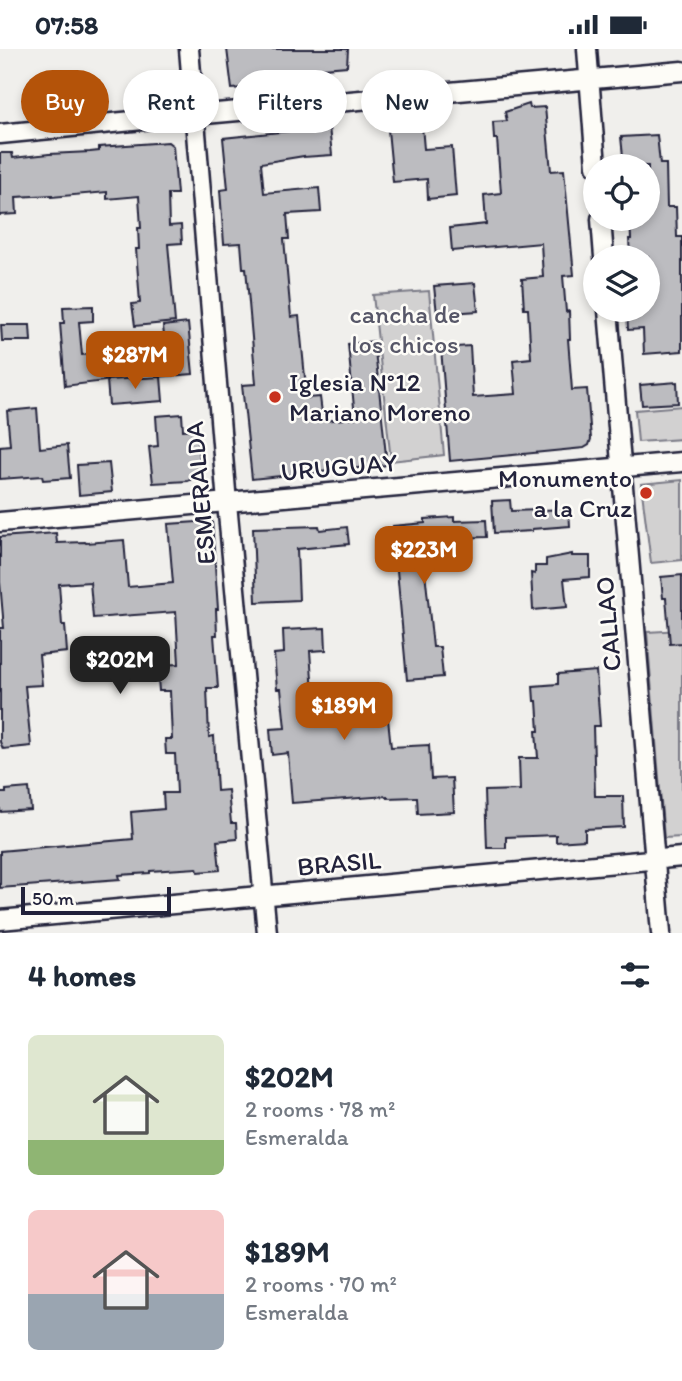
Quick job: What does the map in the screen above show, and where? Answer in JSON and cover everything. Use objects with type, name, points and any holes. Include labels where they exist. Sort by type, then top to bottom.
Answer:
[{"type":"street","name":"ESMERALDA","points":[[189,49],[191,70]]},
{"type":"street","points":[[587,49],[595,154]]},
{"type":"street","points":[[219,113],[682,71]]},
{"type":"street","points":[[0,134],[123,122]]},
{"type":"street","name":"ESMERALDA","points":[[196,133],[267,933]]},
{"type":"street","name":"CALLAO","points":[[609,322],[661,933]]},
{"type":"street","name":"URUGUAY","points":[[0,522],[682,462]]},
{"type":"street","name":"BRASIL","points":[[0,920],[682,857]]},
{"type":"green space","name":"cancha de los chicos","points":[[429,291],[444,455],[391,461],[373,295]]},
{"type":"green space","points":[[682,406],[682,439],[638,442],[635,410]]},
{"type":"green space","points":[[682,480],[682,560],[651,563],[641,484]]},
{"type":"green space","points":[[682,630],[682,837],[664,838],[647,632]]},
{"type":"building","points":[[227,49],[348,49],[347,66],[324,70],[233,70],[232,89]]},
{"type":"building","points":[[529,104],[530,108],[545,107],[551,171],[564,170],[574,275],[563,276],[566,312],[569,311],[572,390],[587,389],[591,439],[589,445],[584,448],[450,461],[441,348],[470,346],[473,397],[516,394],[513,360],[531,358],[528,309],[524,309],[522,279],[543,277],[541,243],[452,251],[450,228],[486,224],[484,195],[501,193],[493,122],[507,121],[505,112]]},
{"type":"building","points":[[271,133],[330,133],[332,155],[304,156],[261,163],[264,193],[319,188],[321,212],[287,214],[289,239],[284,239],[291,317],[299,316],[307,398],[320,397],[323,421],[355,418],[348,344],[374,341],[387,465],[252,479],[242,385],[256,384],[246,268],[243,268],[241,243],[224,244],[220,190],[228,189],[223,138]]},
{"type":"building","points":[[388,133],[423,133],[424,149],[452,147],[456,196],[428,199],[427,179],[393,182]]},
{"type":"building","points":[[657,135],[659,154],[623,154],[621,137]]},
{"type":"building","points":[[168,142],[173,146],[177,194],[168,194],[169,226],[181,225],[182,243],[168,244],[175,322],[135,326],[132,304],[140,303],[136,249],[139,249],[138,228],[141,228],[139,196],[107,199],[107,192],[16,197],[17,214],[0,215],[0,153],[12,153],[13,158],[99,151],[99,147]]},
{"type":"building","points":[[660,164],[666,164],[667,207],[676,207],[677,237],[682,237],[682,351],[644,354],[643,329],[628,330],[628,322],[660,322],[660,245],[629,245],[631,231],[660,231]]},
{"type":"building","points":[[475,283],[478,311],[437,314],[434,286]]},
{"type":"building","points":[[93,306],[93,321],[79,322],[82,355],[102,353],[105,381],[65,386],[60,323],[64,323],[63,307]]},
{"type":"building","points":[[188,323],[193,374],[156,377],[155,357],[166,356],[163,326]]},
{"type":"building","points":[[1,325],[30,325],[31,341],[2,341]]},
{"type":"building","points":[[161,377],[163,401],[109,405],[107,380]]},
{"type":"building","points":[[677,382],[678,403],[642,405],[640,385]]},
{"type":"building","points":[[37,408],[40,448],[67,445],[70,478],[43,480],[42,476],[0,479],[0,446],[10,445],[7,411]]},
{"type":"building","points":[[182,414],[183,430],[197,429],[201,469],[198,476],[188,481],[153,483],[149,447],[158,446],[156,416]]},
{"type":"building","points":[[109,463],[112,492],[79,495],[77,465]]},
{"type":"building","points":[[510,500],[511,511],[569,509],[570,526],[494,533],[492,501]]},
{"type":"building","points":[[454,517],[454,521],[486,520],[487,537],[450,538],[450,561],[424,562],[433,647],[440,647],[443,677],[407,680],[393,526],[425,523],[425,519]]},
{"type":"building","points":[[212,521],[218,609],[217,635],[214,635],[218,688],[207,688],[209,737],[214,736],[217,791],[228,790],[231,823],[236,823],[237,839],[217,841],[220,870],[198,872],[197,868],[150,871],[119,875],[120,879],[0,888],[0,851],[133,839],[131,812],[164,809],[163,793],[177,793],[175,754],[166,754],[165,739],[172,739],[170,691],[159,691],[157,665],[179,664],[176,612],[93,618],[90,582],[59,584],[67,652],[39,655],[42,685],[25,686],[31,746],[3,749],[0,742],[0,628],[4,628],[0,537],[56,533],[57,543],[124,540],[128,587],[173,583],[168,524]]},
{"type":"building","points":[[319,526],[320,530],[347,527],[349,544],[297,549],[299,600],[256,602],[253,528]]},
{"type":"building","points":[[572,554],[590,556],[590,577],[564,579],[567,607],[533,610],[531,573],[535,574],[535,566],[546,566],[546,559]]},
{"type":"building","points":[[682,575],[682,643],[670,644],[666,598],[663,598],[661,577]]},
{"type":"building","points":[[325,628],[326,650],[310,651],[313,693],[348,690],[351,722],[388,719],[391,747],[429,745],[431,779],[452,778],[454,812],[418,814],[417,797],[387,796],[292,803],[288,753],[272,755],[270,729],[285,728],[281,689],[277,689],[274,654],[284,653],[283,630]]},
{"type":"building","points":[[596,671],[600,726],[593,726],[595,796],[623,796],[624,827],[585,829],[585,840],[556,842],[556,835],[506,837],[506,848],[487,848],[485,791],[520,790],[519,758],[538,758],[537,701],[534,701],[533,686],[558,684],[558,674]]},
{"type":"building","points":[[29,788],[31,810],[0,812],[0,793]]},
{"type":"place","name":"Iglesia N°12 Mariano Moreno","points":[[275,397]]},
{"type":"place","name":"Monumento a la Cruz","points":[[646,493]]}]
